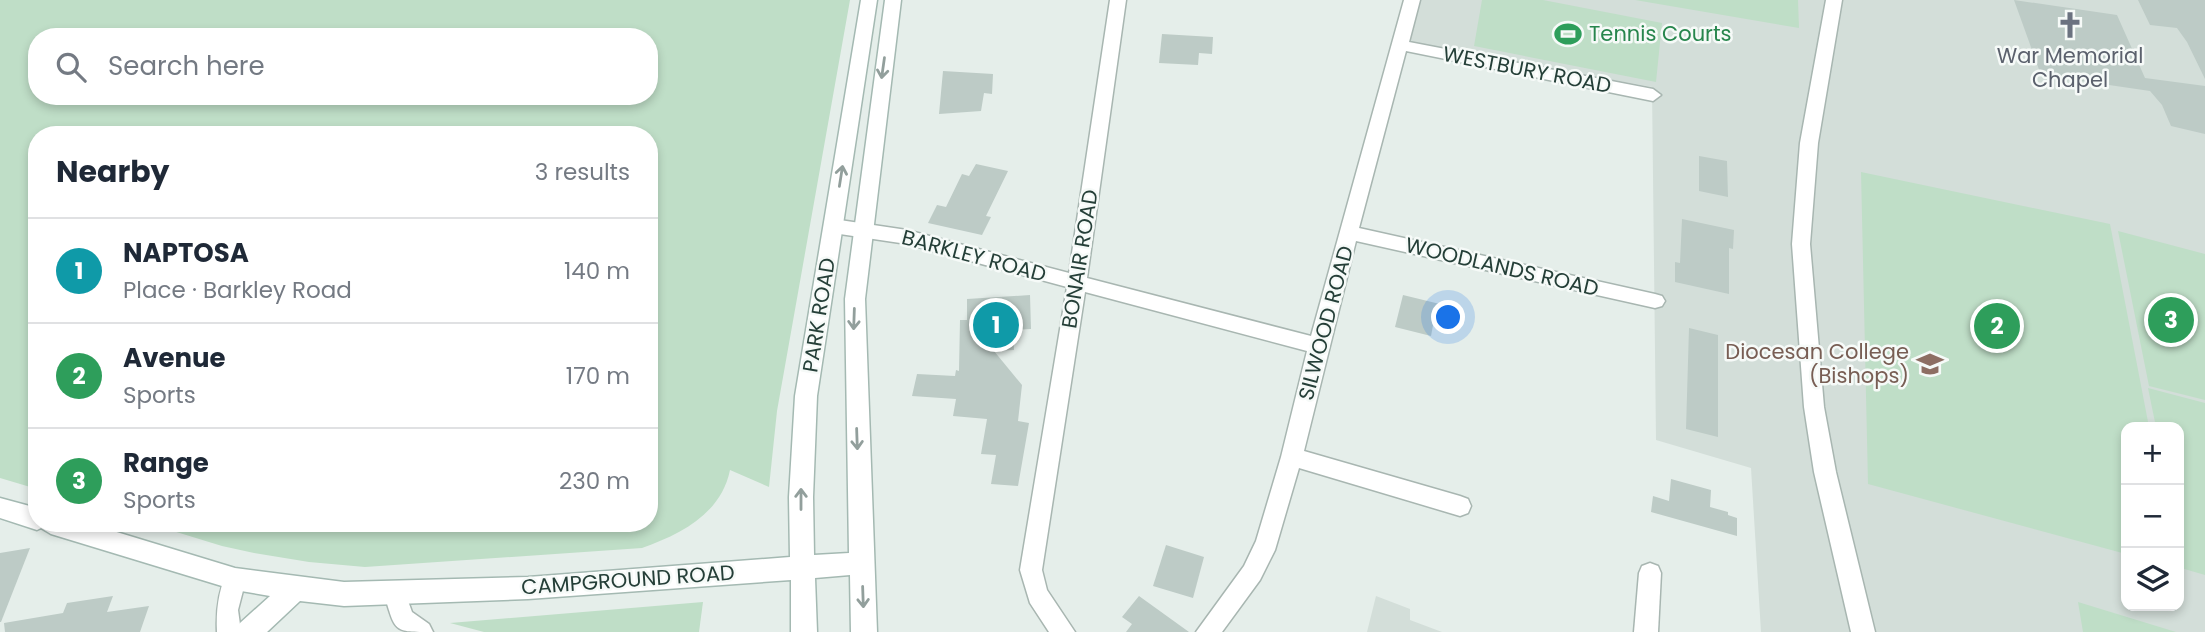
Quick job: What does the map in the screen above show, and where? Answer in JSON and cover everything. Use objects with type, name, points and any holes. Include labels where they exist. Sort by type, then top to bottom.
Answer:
[{"type":"main road","name":"PARK ROAD","points":[[804,632],[801,567],[802,446],[806,396],[869,0]]},
{"type":"main road","name":"PARK ROAD","points":[[864,632],[854,334],[862,230],[893,0]]},
{"type":"main road","points":[[0,508],[28,516]]},
{"type":"main road","name":"CAMPGROUND ROAD","points":[[81,532],[235,579],[344,594],[528,588],[862,563]]},
{"type":"main road","points":[[249,632],[295,589]]},
{"type":"street","name":"BONAIR ROAD","points":[[1063,632],[1042,605],[1031,580],[1038,517],[1077,284],[1118,0]]},
{"type":"street","name":"SILWOOD ROAD","points":[[1208,632],[1259,560],[1267,543],[1412,0]]},
{"type":"street","points":[[1834,0],[1809,143],[1801,244],[1814,407],[1825,472],[1863,632]]},
{"type":"street","name":"WESTBURY ROAD","points":[[1400,45],[1653,96]]},
{"type":"street","name":"BARKLEY ROAD","points":[[833,226],[907,237],[1318,346]]},
{"type":"street","name":"WOODLANDS ROAD","points":[[1350,233],[1655,300]]},
{"type":"street","points":[[1292,457],[1460,506]]},
{"type":"street","points":[[1646,632],[1650,573]]},
{"type":"street","points":[[229,632],[227,610],[235,579]]},
{"type":"street","points":[[395,594],[404,619],[421,632]]},
{"type":"shaded area","name":"Diocesan College (Bishops)","points":[[1419,0],[2205,0],[2205,632],[1761,632],[1751,468],[1656,440],[1652,87],[1408,42]]},
{"type":"shaded area","points":[[1376,596],[1410,609],[1410,620],[1442,632],[1367,632]]},
{"type":"green space","points":[[0,0],[850,0],[777,411],[769,487],[730,470],[718,499],[697,520],[685,529],[642,548],[365,567],[254,553],[176,532],[658,532],[658,126],[28,126],[28,486],[0,478]]},
{"type":"green space","name":"Tennis Courts","points":[[1482,0],[1543,0],[1662,23],[1656,82],[1474,46]]},
{"type":"green space","points":[[1635,0],[1798,0],[1799,28]]},
{"type":"green space","points":[[1861,172],[2110,224],[2148,422],[2121,422],[2121,553],[1868,484]]},
{"type":"green space","points":[[2118,231],[2205,254],[2205,400],[2149,386]]},
{"type":"green space","points":[[2148,388],[2205,403],[2205,575],[2184,569],[2184,422],[2155,422]]},
{"type":"green space","points":[[703,602],[699,632],[484,632],[450,623]]},
{"type":"green space","points":[[2078,602],[2176,632],[2083,632]]},
{"type":"building","points":[[2014,0],[2117,15],[2145,78],[2205,86],[2205,134],[2171,126],[2162,105],[2150,91],[2041,75]]},
{"type":"building","points":[[2138,0],[2205,0],[2205,79],[2177,28],[2150,25]]},
{"type":"building","points":[[1162,34],[1213,37],[1212,54],[1199,53],[1198,65],[1159,63]]},
{"type":"building","points":[[943,71],[993,74],[992,94],[984,93],[981,111],[939,114]]},
{"type":"building","points":[[1699,156],[1727,161],[1728,197],[1699,191]]},
{"type":"building","points":[[976,164],[1008,171],[986,216],[991,217],[982,235],[928,223],[937,205],[946,207],[962,174],[969,176]]},
{"type":"building","points":[[1682,219],[1734,230],[1733,249],[1729,248],[1729,294],[1675,282],[1675,262],[1680,263]]},
{"type":"building","points":[[1030,295],[1031,329],[1013,330],[1014,350],[994,351],[1022,385],[1018,421],[1029,423],[1018,486],[991,484],[996,455],[981,454],[987,419],[953,416],[956,399],[912,396],[917,374],[955,376],[956,370],[959,371],[960,320],[967,320],[967,299]]},
{"type":"building","points":[[1403,295],[1448,306],[1444,322],[1434,320],[1431,336],[1395,327]]},
{"type":"building","points":[[1689,328],[1718,335],[1718,437],[1686,429]]},
{"type":"building","points":[[1671,479],[1711,490],[1710,507],[1728,512],[1728,515],[1737,518],[1737,536],[1651,512],[1653,496],[1669,501]]},
{"type":"building","points":[[1166,545],[1204,557],[1193,598],[1153,586]]},
{"type":"building","points":[[30,548],[1,622],[0,622],[0,553]]},
{"type":"building","points":[[113,596],[107,612],[149,606],[140,632],[5,632],[4,623],[63,613],[67,603]]},
{"type":"building","points":[[1139,596],[1189,632],[1126,632],[1132,624],[1122,617]]},
{"type":"place","name":"War Memorial Chapel","points":[[2070,25]]},
{"type":"place","name":"Tennis Courts","points":[[1568,34]]},
{"type":"place","name":"Range","points":[[2171,320]]},
{"type":"place","name":"NAPTOSA","points":[[996,325]]},
{"type":"place","name":"Avenue","points":[[1997,326]]},
{"type":"place","name":"Diocesan College (Bishops)","points":[[1930,364]]}]
